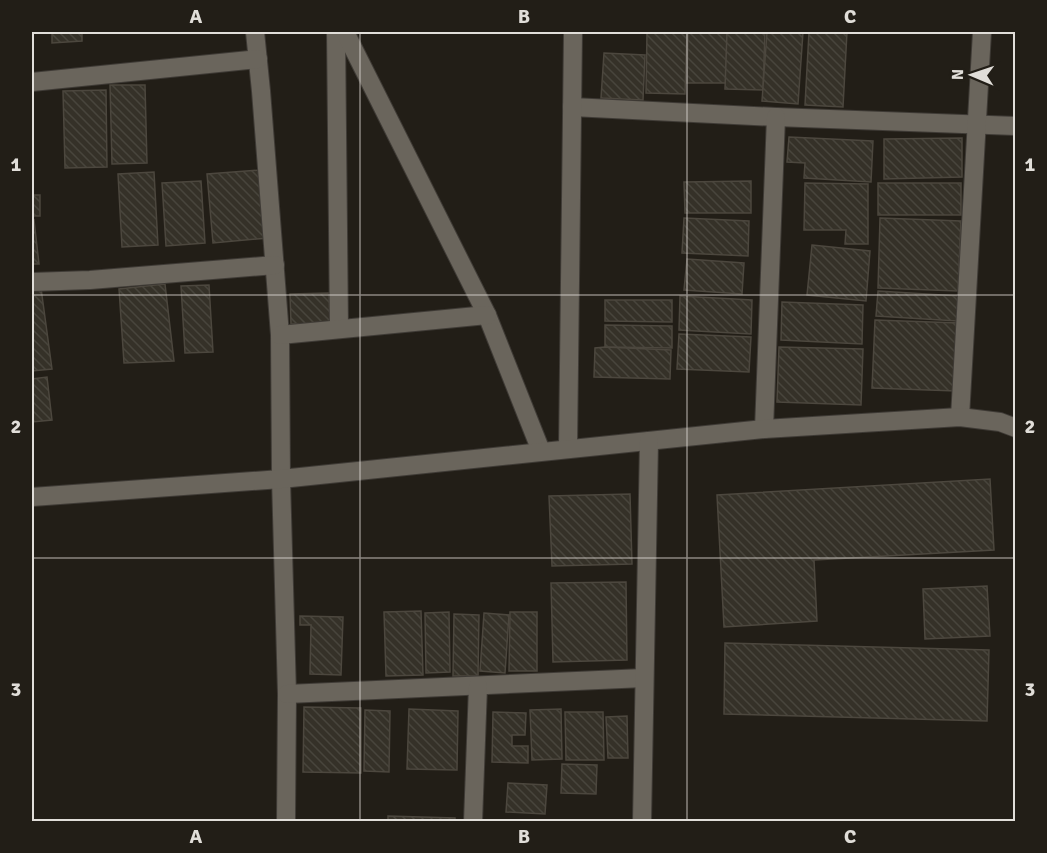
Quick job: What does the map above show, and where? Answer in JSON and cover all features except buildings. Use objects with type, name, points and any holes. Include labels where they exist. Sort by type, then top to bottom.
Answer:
[{"type":"street","points":[[255,32],[280,335],[281,479],[287,694],[286,822]]},
{"type":"street","points":[[336,32],[339,329]]},
{"type":"street","points":[[345,32],[487,315],[541,452]]},
{"type":"street","points":[[568,448],[573,32]]},
{"type":"street","points":[[960,417],[982,32]]},
{"type":"street","points":[[32,82],[258,59]]},
{"type":"street","points":[[572,106],[776,117],[1016,126]]},
{"type":"street","points":[[764,429],[776,117]]},
{"type":"street","points":[[32,282],[90,280],[275,265]]},
{"type":"street","points":[[280,335],[487,315]]},
{"type":"street","points":[[32,497],[281,479],[764,429],[960,417],[1010,421]]},
{"type":"street","points":[[642,822],[649,441]]},
{"type":"street","points":[[287,694],[644,678]]},
{"type":"street","points":[[473,822],[478,686]]}]
